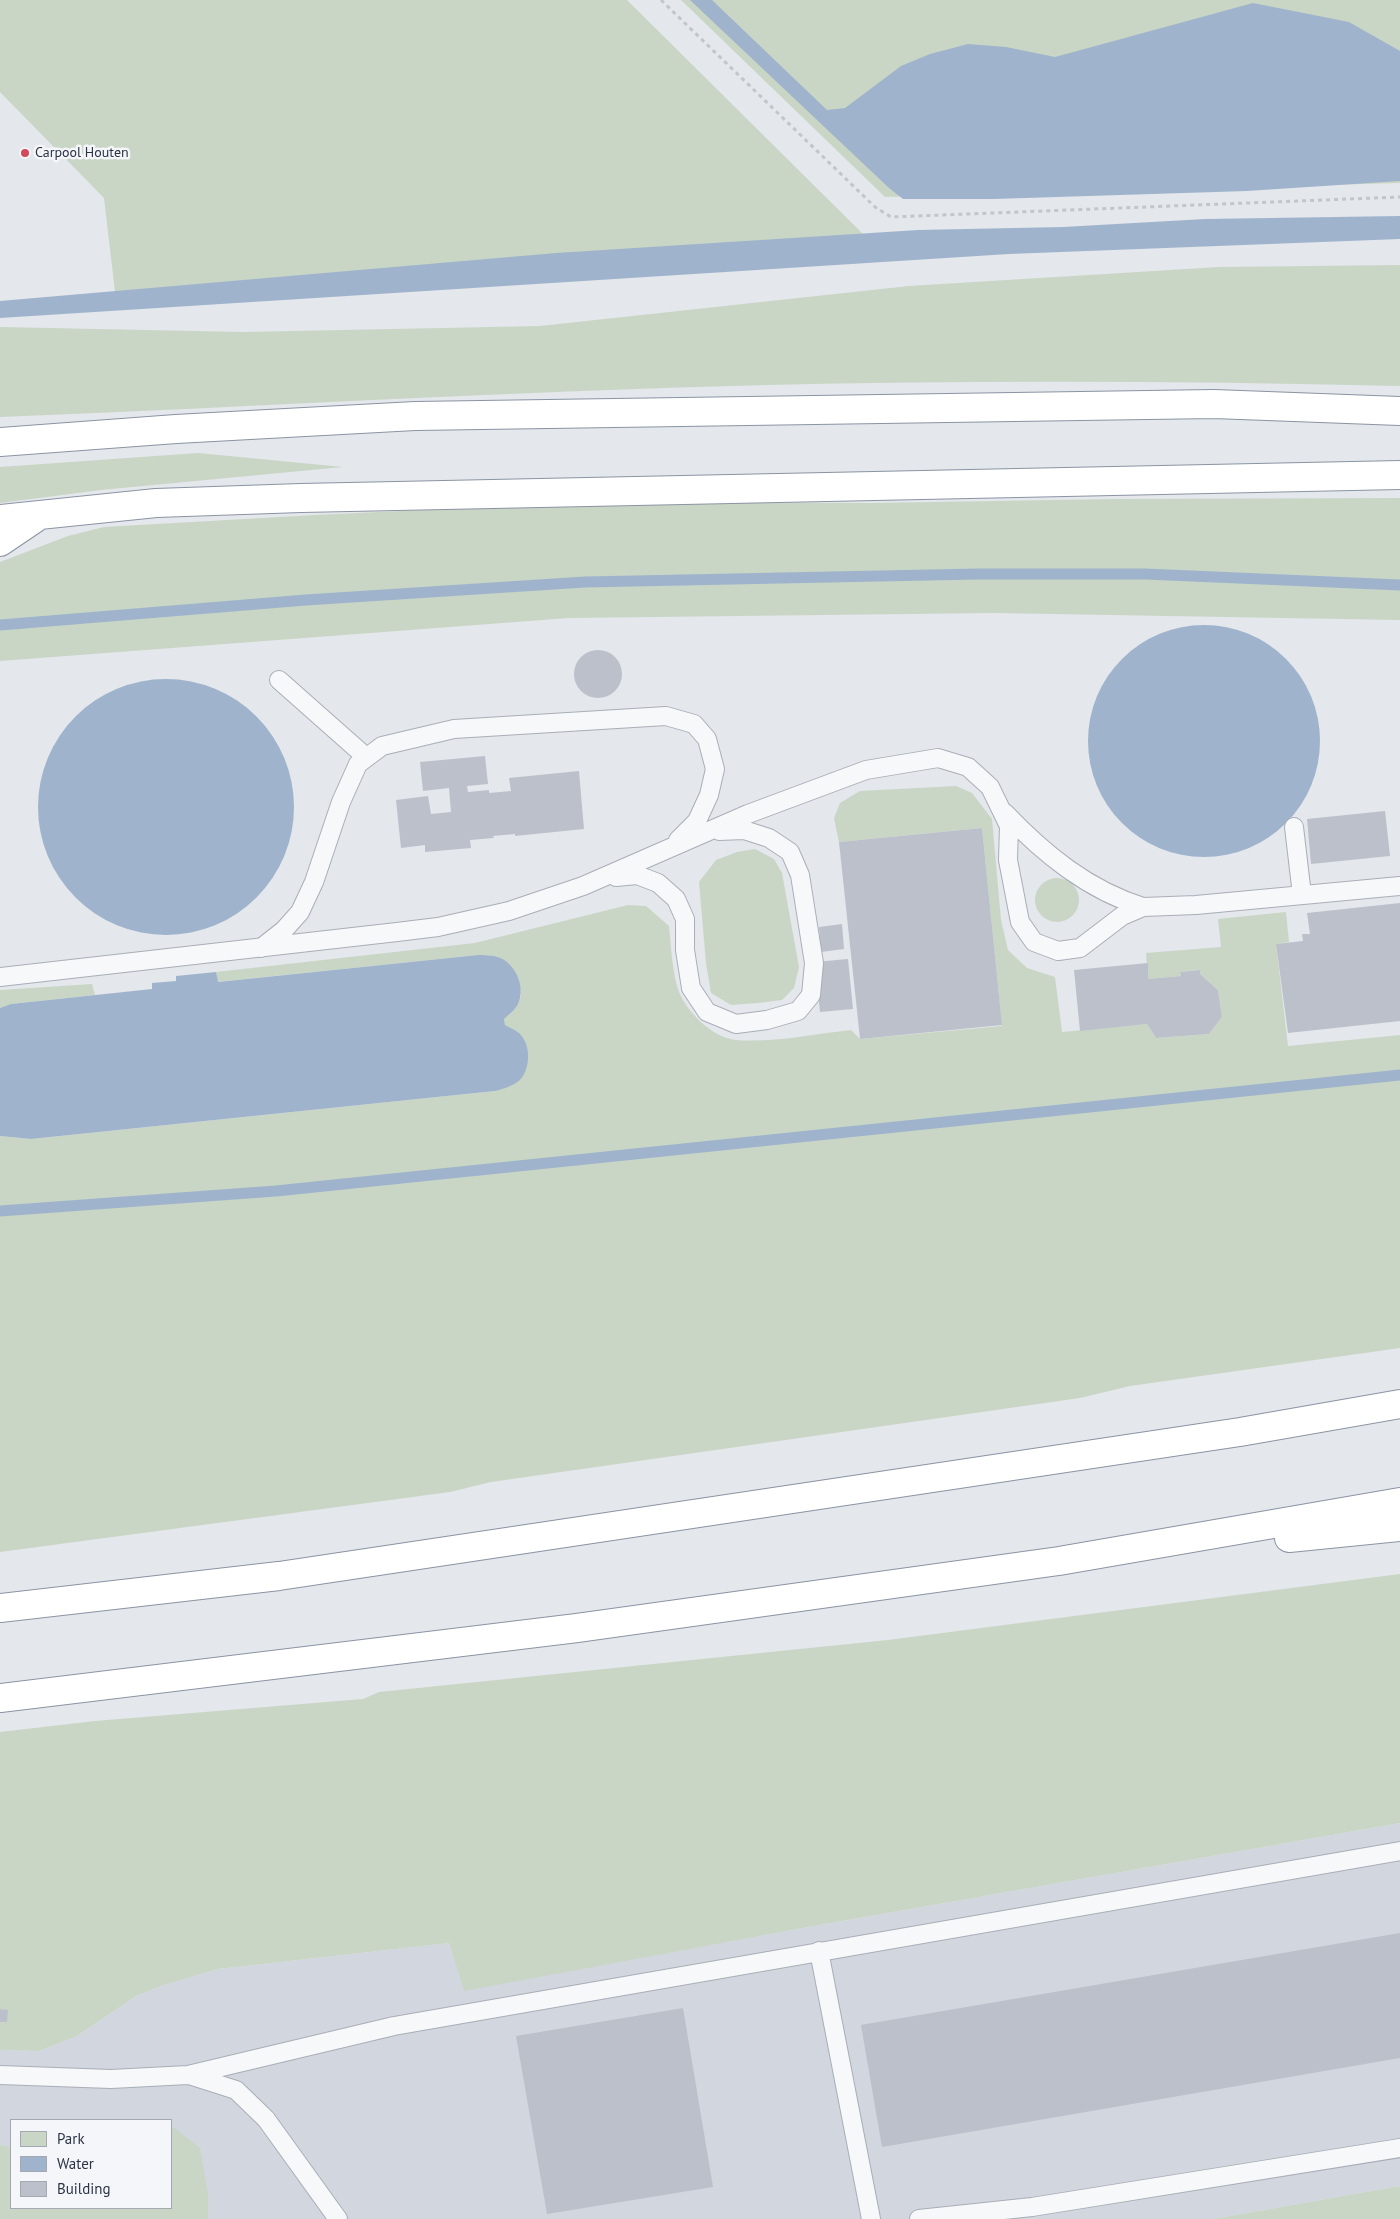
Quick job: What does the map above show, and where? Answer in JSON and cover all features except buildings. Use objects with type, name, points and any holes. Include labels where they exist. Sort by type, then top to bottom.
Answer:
[{"type":"highway","points":[[0,442],[176,429],[415,416],[1214,404],[1400,410]]},
{"type":"highway","points":[[0,519],[156,503],[292,498],[1400,475]]},
{"type":"highway","points":[[0,542],[41,515]]},
{"type":"highway","points":[[1240,1432],[1400,1397]]},
{"type":"highway","points":[[0,1608],[288,1574],[1240,1432],[1400,1404]]},
{"type":"highway","points":[[0,1698],[577,1628],[1059,1561],[1400,1502]]},
{"type":"highway","points":[[1059,1561],[1400,1527]]},
{"type":"lane","points":[[279,680],[366,758]]},
{"type":"lane","points":[[261,948],[284,930],[300,912],[314,882],[341,802],[358,764],[382,746],[454,729],[666,716],[694,724],[707,739],[715,770],[709,795],[697,821],[671,847]]},
{"type":"lane","points":[[0,977],[438,927],[508,911],[600,879],[748,814],[866,770],[938,758],[968,767],[990,787],[1009,826],[1008,860],[1014,899],[1020,922],[1034,942],[1058,951],[1080,948],[1122,916],[1143,907]]},
{"type":"lane","points":[[1002,811],[1056,862],[1118,900],[1143,907],[1196,905],[1400,886]]},
{"type":"lane","points":[[1294,827],[1302,895]]},
{"type":"lane","points":[[600,879],[638,875],[658,883],[676,899],[685,919],[685,950],[691,988],[708,1012],[736,1024],[768,1020],[798,1010],[811,995],[814,963],[800,875],[790,852],[769,838],[744,830],[706,832]]},
{"type":"lane","points":[[0,2075],[111,2079],[188,2075],[394,2026],[1400,1850]]},
{"type":"lane","points":[[819,1952],[871,2219]]},
{"type":"lane","points":[[188,2075],[236,2090],[260,2113],[338,2219]]},
{"type":"lane","points":[[919,2219],[1032,2207],[1400,2148]]},
{"type":"path","points":[[661,0],[875,207],[891,217],[1400,197]]},
{"type":"shaded area","points":[[1400,1823],[1400,2186],[1213,2219],[208,2219],[208,2194],[174,2127],[172,2128],[172,2119],[10,2119],[10,2147],[0,2145],[0,2050],[39,2051],[77,2036],[136,1996],[161,1986],[218,1969],[449,1943],[464,1990],[808,1927]]},
{"type":"green space","points":[[0,0],[627,0],[863,234],[115,292],[104,198],[0,92]]},
{"type":"green space","points":[[681,0],[1400,0],[1400,183],[885,197]]},
{"type":"green space","points":[[1400,265],[1400,386],[1084,382],[925,382],[767,385],[575,391],[0,417],[0,327],[243,332],[540,326],[909,286],[1219,267]]},
{"type":"green space","points":[[198,453],[343,467],[101,490],[0,503],[0,467]]},
{"type":"green space","points":[[1400,498],[1400,620],[994,613],[569,618],[0,661],[0,562],[68,536],[104,527],[596,502],[870,503],[1116,499]]},
{"type":"green space","points":[[956,786],[972,793],[992,819],[1001,920],[1008,950],[1027,968],[1055,977],[1062,1032],[1147,1024],[1156,1038],[1209,1034],[1222,1017],[1218,990],[1200,974],[1199,970],[1180,972],[1181,976],[1148,979],[1146,953],[1221,947],[1218,919],[1286,912],[1289,942],[1276,944],[1288,1046],[1400,1035],[1400,1348],[1130,1386],[1080,1398],[491,1482],[450,1492],[0,1552],[0,1136],[31,1139],[495,1091],[527,1050],[519,1034],[505,1025],[504,1019],[516,1008],[521,991],[516,977],[509,967],[497,957],[478,955],[217,982],[216,972],[475,943],[628,905],[646,906],[669,926],[674,971],[680,995],[685,1004],[700,1021],[708,1028],[727,1038],[750,1041],[794,1038],[851,1030],[860,1039],[1002,1026],[982,828],[839,842],[834,818],[840,803],[860,791]]},
{"type":"green space","points":[[755,849],[774,859],[782,873],[799,967],[794,988],[782,1000],[731,1005],[711,993],[706,963],[699,882],[716,860],[737,852]]},
{"type":"green space","points":[[1061,878],[1073,884],[1078,891],[1078,909],[1073,916],[1066,921],[1053,922],[1045,919],[1038,912],[1035,896],[1038,888],[1045,881]]},
{"type":"green space","points":[[92,984],[95,995],[11,1004],[0,1008],[0,990]]},
{"type":"green space","points":[[1400,1574],[1400,1823],[808,1927],[464,1991],[449,1943],[218,1969],[161,1986],[136,1996],[77,2036],[39,2051],[0,2050],[0,1732],[95,1721],[363,1699],[379,1692],[888,1640]]},
{"type":"green space","points":[[172,2128],[200,2148],[208,2194],[208,2219],[0,2219],[0,2145],[10,2147],[10,2209],[172,2209]]},
{"type":"green space","points":[[1400,2186],[1400,2219],[1213,2219]]},
{"type":"water","points":[[690,0],[712,0],[827,110],[845,108],[901,66],[930,54],[968,44],[1006,47],[1055,57],[1253,3],[1349,22],[1400,51],[1400,181],[1247,191],[994,199],[903,199],[889,188]]},
{"type":"water","points":[[1400,216],[1400,239],[1009,254],[0,318],[0,301],[556,253],[918,230],[1063,227],[1205,219]]},
{"type":"water","points":[[1193,625],[1215,625],[1249,633],[1259,638],[1278,651],[1294,667],[1312,696],[1318,718],[1320,741],[1318,764],[1312,786],[1301,806],[1278,831],[1249,849],[1215,857],[1193,857],[1159,849],[1149,844],[1130,831],[1114,815],[1096,786],[1088,752],[1088,730],[1096,696],[1101,686],[1114,667],[1130,651],[1159,633]]},
{"type":"water","points":[[166,679],[203,685],[226,694],[247,708],[265,726],[284,758],[291,782],[294,807],[288,844],[279,867],[265,888],[247,906],[215,925],[191,932],[166,935],[129,929],[106,920],[85,906],[67,888],[48,856],[41,832],[38,807],[44,770],[53,747],[67,726],[85,708],[117,689],[141,682]]},
{"type":"water","points":[[478,955],[494,956],[506,961],[515,972],[520,985],[521,991],[518,1005],[504,1019],[505,1025],[519,1033],[526,1043],[528,1063],[520,1080],[508,1087],[495,1091],[31,1139],[0,1136],[0,1008],[11,1004],[152,989],[152,983],[176,981],[176,976],[216,972],[218,982]]},
{"type":"waterway","points":[[0,625],[306,600],[585,582],[978,574],[1145,574],[1400,585]]},
{"type":"waterway","points":[[0,1211],[276,1191],[1400,1075]]},
{"type":"place","name":"Carpool Houten","points":[[25,153]]}]
